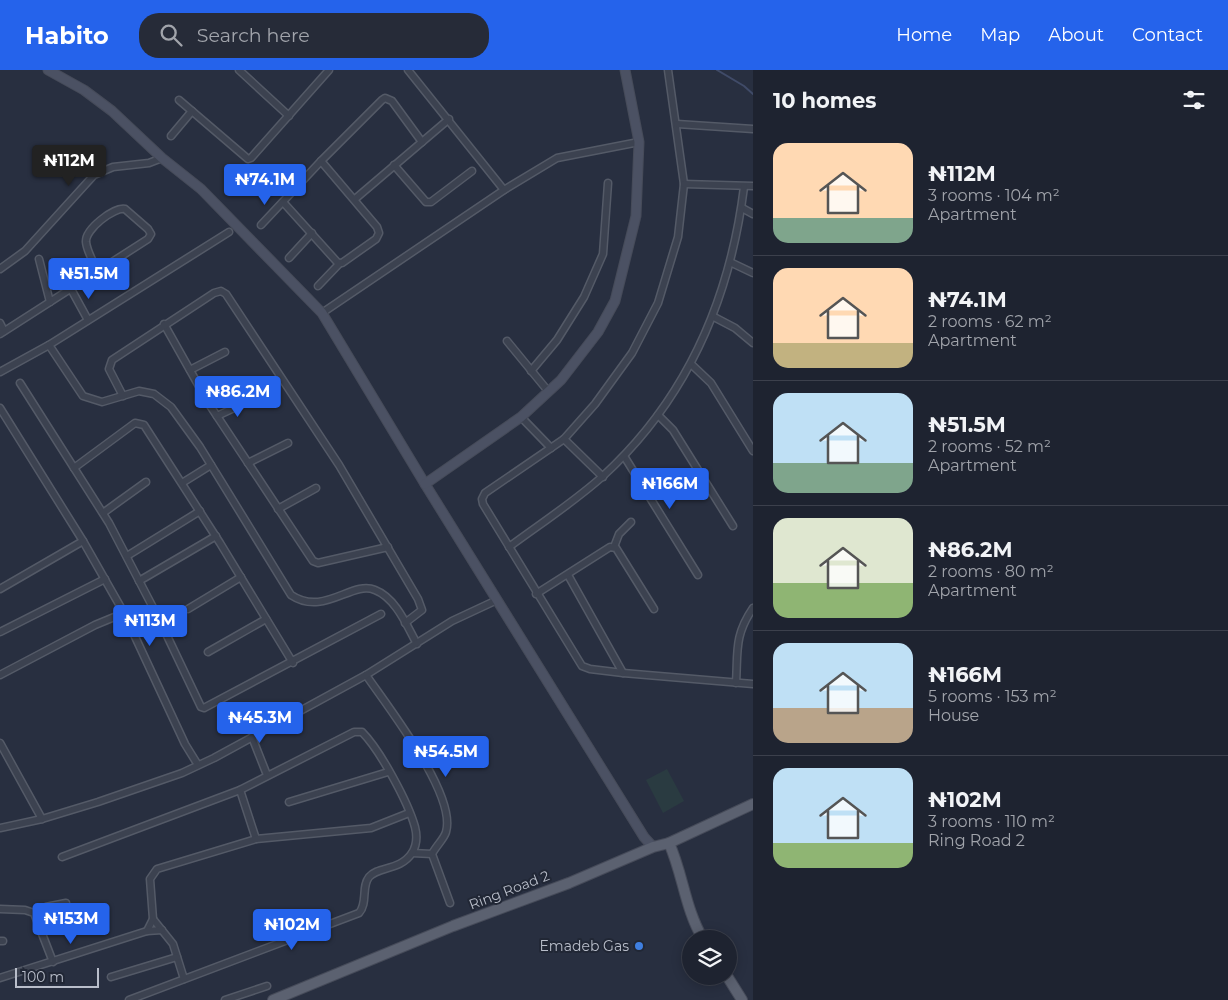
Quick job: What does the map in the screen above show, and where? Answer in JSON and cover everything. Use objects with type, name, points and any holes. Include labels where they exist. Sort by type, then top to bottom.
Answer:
[{"type":"main road","name":"Ring Road 2","points":[[274,1000],[669,842],[753,804]]},
{"type":"main road","points":[[669,842],[677,860],[695,922],[699,930]]},
{"type":"main road","points":[[733,985],[742,1000]]},
{"type":"street","points":[[48,70],[102,102],[162,158],[201,189],[322,313],[590,753],[644,837],[653,847]]},
{"type":"street","points":[[238,70],[289,116]]},
{"type":"street","points":[[179,100],[248,159],[251,158],[329,70]]},
{"type":"street","points":[[408,70],[504,190]]},
{"type":"street","points":[[425,484],[521,417],[561,380],[598,332],[615,301],[636,216],[639,142],[625,70]]},
{"type":"street","points":[[668,70],[684,184],[678,237],[658,303],[632,353],[595,404],[564,439],[485,493],[482,499],[483,504],[536,594],[582,666],[590,669],[623,673],[753,684]]},
{"type":"street","points":[[261,225],[321,160],[386,98],[392,101],[422,142]]},
{"type":"street","points":[[171,136],[192,111]]},
{"type":"street","points":[[355,199],[448,119]]},
{"type":"street","points":[[677,124],[753,129]]},
{"type":"street","points":[[322,313],[504,190],[557,158],[639,142]]},
{"type":"street","points":[[1,266],[25,251],[94,175],[112,167],[149,163],[162,158]]},
{"type":"street","points":[[318,286],[340,263],[376,239],[379,233],[355,199],[321,160]]},
{"type":"street","points":[[394,165],[422,200],[426,202],[431,202],[472,171]]},
{"type":"street","points":[[531,371],[557,340],[579,304],[603,254],[608,182]]},
{"type":"street","points":[[684,184],[753,186]]},
{"type":"street","points":[[509,547],[603,477],[624,456],[658,415],[691,364],[714,317],[732,262],[744,186]]},
{"type":"street","points":[[283,202],[340,263]]},
{"type":"street","points":[[742,208],[753,214]]},
{"type":"street","points":[[0,323],[2,332],[72,289],[98,272],[148,239],[150,234],[148,229],[126,209],[115,210],[87,235],[86,242],[98,272]]},
{"type":"street","points":[[0,372],[49,345],[229,232]]},
{"type":"street","points":[[289,258],[312,233]]},
{"type":"street","points":[[38,259],[50,302]]},
{"type":"street","points":[[732,262],[753,273]]},
{"type":"street","points":[[72,289],[88,320]]},
{"type":"street","points":[[123,396],[110,369],[112,360],[214,292],[221,291],[226,294],[339,466],[388,547],[422,610],[405,623]]},
{"type":"street","points":[[714,317],[735,328],[753,343]]},
{"type":"street","points":[[164,324],[217,416],[313,561],[318,562],[388,547]]},
{"type":"street","points":[[507,341],[548,392]]},
{"type":"street","points":[[49,345],[83,396],[102,402],[139,392],[154,394],[171,407],[211,465],[291,595],[307,603],[319,602],[364,589],[374,589],[385,596],[405,623],[417,644]]},
{"type":"street","points":[[190,370],[225,352]]},
{"type":"street","points":[[691,364],[711,383],[753,451]]},
{"type":"street","points":[[20,383],[103,513],[127,556],[201,707],[204,708],[293,663],[381,614]]},
{"type":"street","points":[[217,416],[251,400]]},
{"type":"street","points":[[0,408],[84,541],[124,613],[185,744],[198,765]]},
{"type":"street","points":[[658,415],[673,430],[734,526]]},
{"type":"street","points":[[521,417],[551,448]]},
{"type":"street","points":[[74,468],[135,423],[144,425],[216,536],[293,663]]},
{"type":"street","points":[[564,439],[603,477]]},
{"type":"street","points":[[248,463],[288,443]]},
{"type":"street","points":[[624,456],[698,575]]},
{"type":"street","points":[[182,483],[211,465]]},
{"type":"street","points":[[103,513],[146,482]]},
{"type":"street","points":[[278,509],[316,488]]},
{"type":"street","points":[[127,556],[200,511]]},
{"type":"street","points":[[614,548],[619,534],[631,522]]},
{"type":"street","points":[[139,580],[216,536]]},
{"type":"street","points":[[0,589],[84,541]]},
{"type":"street","points":[[536,594],[610,547],[618,551],[654,609]]},
{"type":"street","points":[[568,575],[623,673]]},
{"type":"street","points":[[188,609],[241,577]]},
{"type":"street","points":[[0,632],[105,579]]},
{"type":"street","points":[[0,828],[42,819],[98,802],[198,765],[366,675],[452,621],[497,600]]},
{"type":"street","points":[[736,683],[739,633],[753,608]]},
{"type":"street","points":[[0,676],[95,625],[124,613]]},
{"type":"street","points":[[208,652],[266,619]]},
{"type":"street","points":[[366,675],[436,781],[446,807],[446,833],[432,854]]},
{"type":"street","points":[[62,857],[240,790],[354,732],[362,732],[368,738],[409,813],[415,827],[417,841],[412,853],[394,868],[371,875],[367,880],[364,906],[359,913],[129,1000]]},
{"type":"street","points":[[252,736],[267,775]]},
{"type":"street","points":[[0,743],[42,819]]},
{"type":"street","points":[[290,802],[388,772]]},
{"type":"street","points":[[240,790],[256,839]]},
{"type":"street","points":[[147,931],[153,919],[150,879],[158,869],[256,839],[371,828],[409,813]]},
{"type":"street","points":[[412,853],[432,854]]},
{"type":"street","points":[[432,854],[450,903]]},
{"type":"street","points":[[0,909],[25,910],[34,913],[46,907],[66,904]]},
{"type":"street","points":[[34,913],[53,962]]},
{"type":"street","points":[[153,919],[172,944],[184,979]]},
{"type":"street","points":[[0,978],[147,931],[162,930]]},
{"type":"street","points":[[110,977],[177,957]]},
{"type":"street","points":[[225,1000],[267,986]]},
{"type":"shaded area","points":[[667,769],[684,801],[663,813],[646,780]]},
{"type":"waterway","points":[[717,70],[744,86],[753,94]]},
{"type":"place","name":"Emadeb Gas","points":[[639,946]]}]
